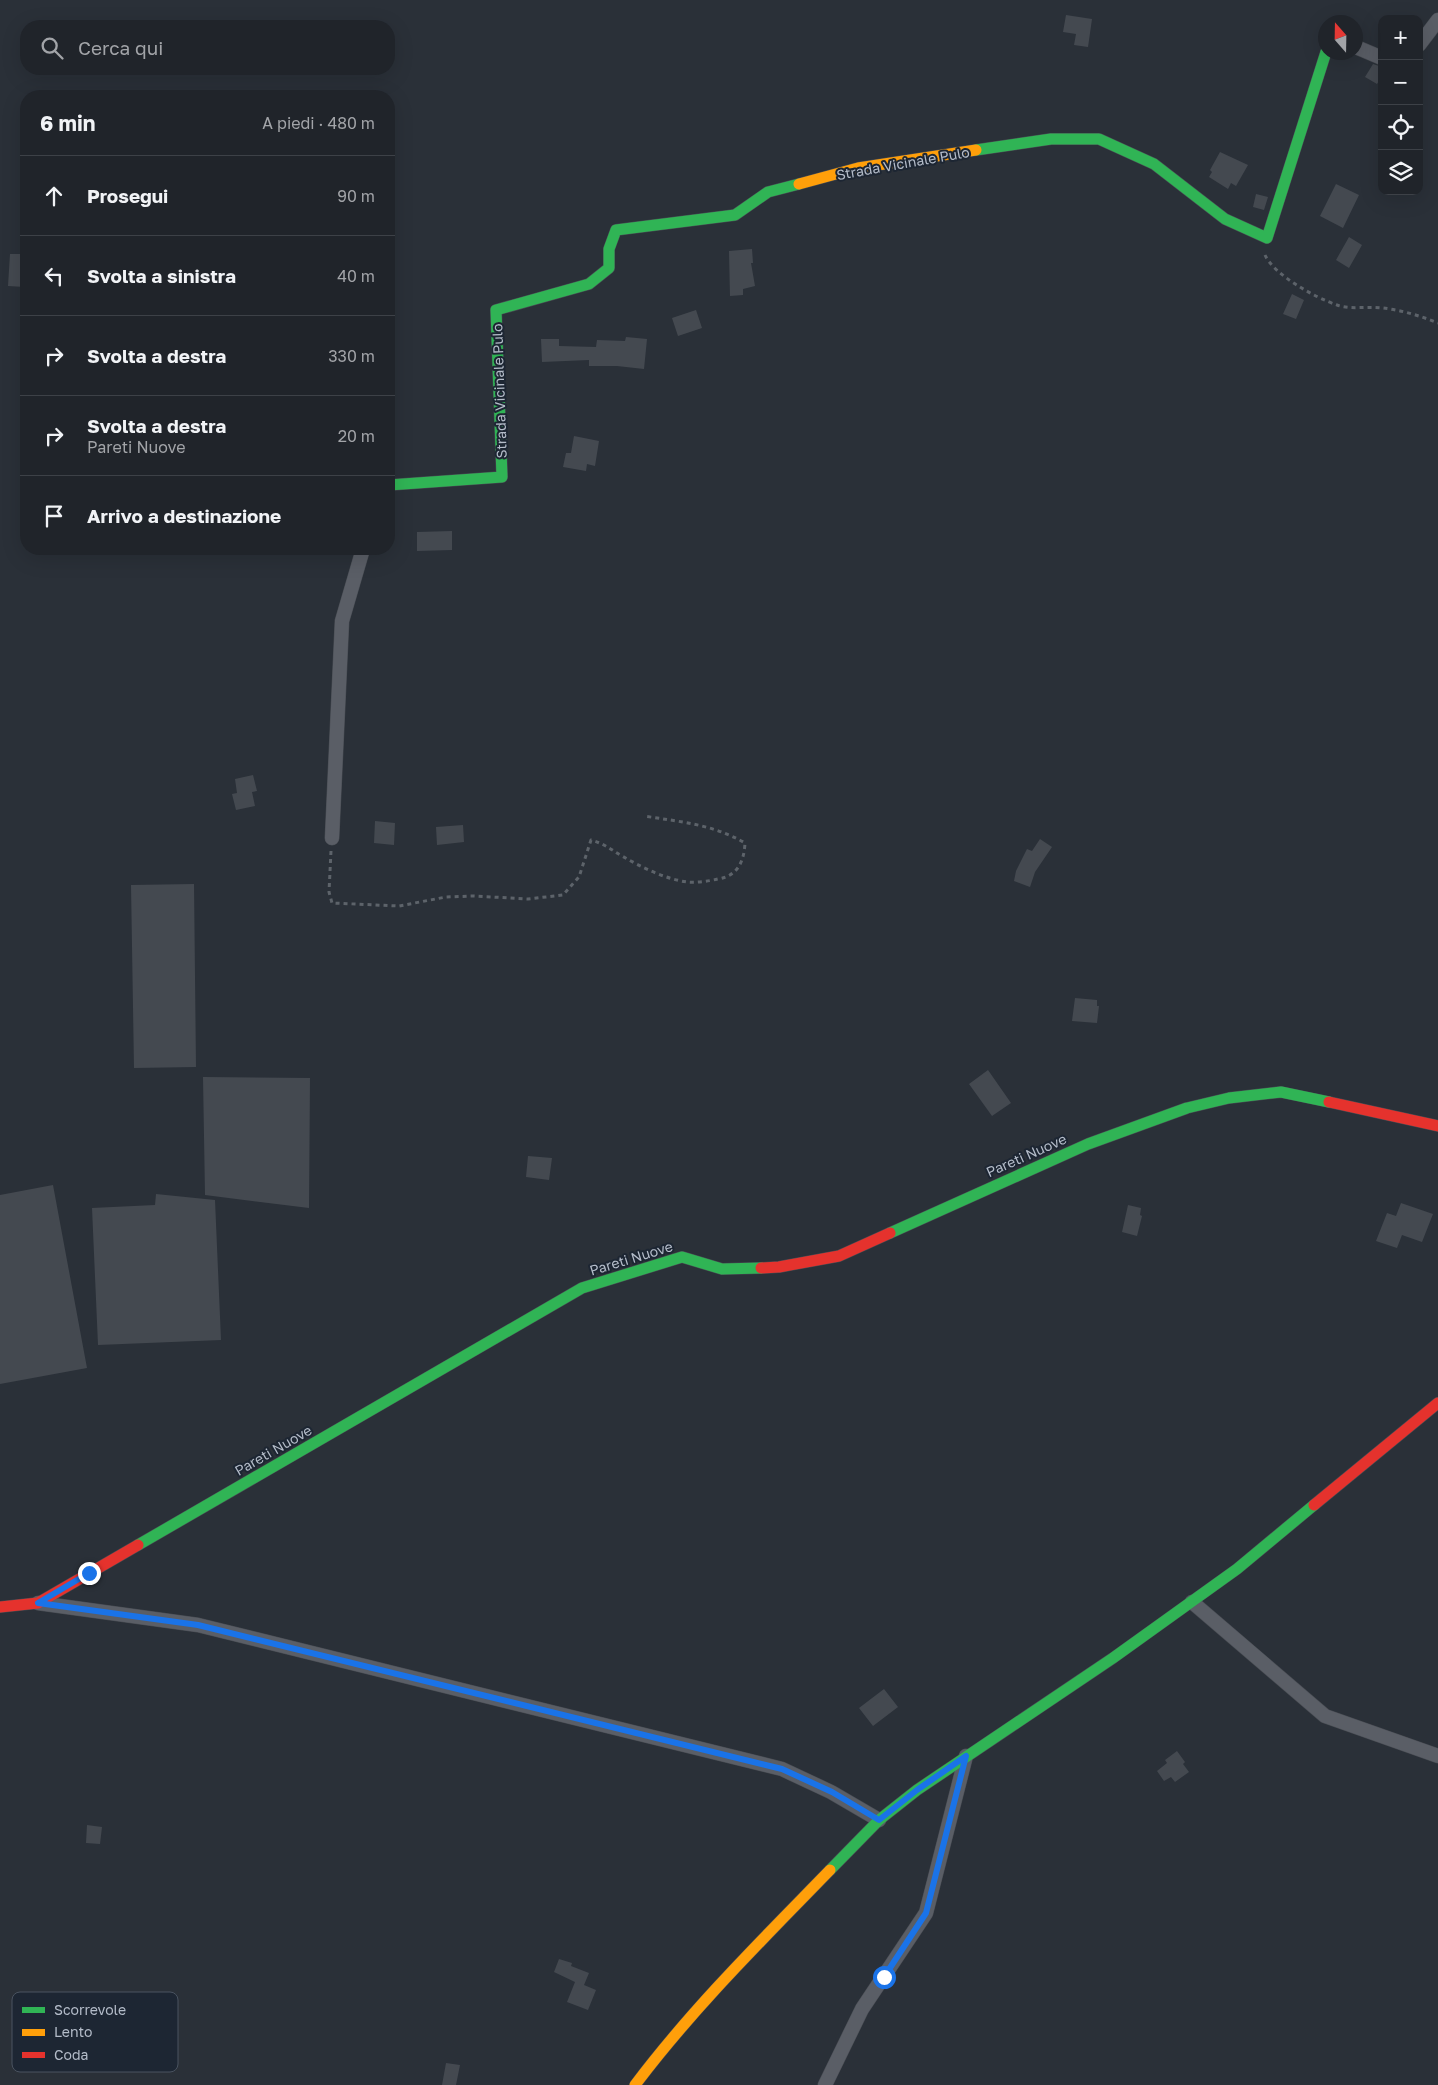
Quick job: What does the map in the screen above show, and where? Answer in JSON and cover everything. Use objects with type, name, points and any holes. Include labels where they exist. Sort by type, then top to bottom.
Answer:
[{"type":"street","points":[[1423,40],[1438,20]]},
{"type":"street","points":[[1363,51],[1378,56]]},
{"type":"street","points":[[1267,238],[1323,60]]},
{"type":"street","name":"Strada Vicinale Pulo","points":[[395,485],[502,477],[496,310],[589,284],[609,268],[609,249],[616,230],[735,215],[768,192],[858,168],[1051,139],[1099,139],[1154,164],[1225,219],[1267,238]]},
{"type":"street","points":[[332,838],[342,621],[361,555]]},
{"type":"street","name":"Pareti Nuove","points":[[0,1607],[38,1603],[582,1288],[682,1257],[722,1269],[779,1267],[839,1256],[1088,1144],[1187,1108],[1229,1098],[1280,1092],[1438,1126]]},
{"type":"street","points":[[635,2085],[656,2057],[760,1943],[879,1820],[917,1790],[1192,1602],[1236,1569],[1438,1403]]},
{"type":"street","points":[[1192,1602],[1325,1716],[1438,1756]]},
{"type":"street","points":[[38,1603],[198,1625],[782,1769],[832,1792],[879,1820]]},
{"type":"street","points":[[825,2085],[862,2009],[926,1913],[966,1756]]},
{"type":"path","points":[[1267,238],[1264,250],[1269,263],[1284,276],[1337,305],[1355,308],[1382,308],[1423,317],[1438,323]]},
{"type":"path","points":[[332,838],[329,892],[332,903],[364,905],[400,906],[446,897],[528,898],[563,895],[579,877],[591,840],[605,844],[620,855],[643,867],[687,882],[724,878],[736,870],[744,857],[745,843],[726,832],[695,823],[644,816]]},
{"type":"building","points":[[1066,15],[1092,19],[1088,47],[1074,45],[1076,34],[1063,32]]},
{"type":"building","points":[[1373,64],[1378,66],[1377,84],[1365,77]]},
{"type":"building","points":[[1220,152],[1248,165],[1236,186],[1231,183],[1228,189],[1209,177],[1212,172],[1210,170]]},
{"type":"building","points":[[1336,184],[1359,195],[1343,228],[1320,216]]},
{"type":"building","points":[[1256,194],[1268,197],[1264,210],[1253,207]]},
{"type":"building","points":[[1349,237],[1362,245],[1349,268],[1336,260]]},
{"type":"building","points":[[752,249],[753,263],[751,263],[755,286],[743,289],[743,295],[730,296],[729,251]]},
{"type":"building","points":[[10,254],[20,254],[20,287],[8,286]]},
{"type":"building","points":[[1292,294],[1304,300],[1296,319],[1283,314]]},
{"type":"building","points":[[696,310],[702,328],[678,336],[672,318]]},
{"type":"building","points":[[626,337],[647,339],[644,369],[617,366],[589,366],[589,360],[542,362],[541,339],[559,339],[559,346],[596,347],[597,340],[625,341]]},
{"type":"building","points":[[574,436],[599,441],[595,466],[587,464],[586,471],[563,467],[566,453],[571,453]]},
{"type":"building","points":[[452,531],[452,550],[417,551],[417,532]]},
{"type":"building","points":[[253,775],[257,791],[252,792],[255,806],[236,810],[232,794],[237,793],[235,779]]},
{"type":"building","points":[[375,821],[395,823],[394,845],[374,843]]},
{"type":"building","points":[[463,825],[464,842],[437,845],[436,827]]},
{"type":"building","points":[[1040,839],[1052,847],[1035,872],[1030,887],[1014,881],[1016,871],[1027,849],[1032,851]]},
{"type":"building","points":[[194,884],[196,1067],[134,1068],[131,885]]},
{"type":"building","points":[[1075,998],[1097,1000],[1097,1006],[1099,1006],[1097,1023],[1072,1021]]},
{"type":"building","points":[[988,1070],[1011,1103],[992,1116],[969,1084]]},
{"type":"building","points":[[203,1077],[310,1078],[309,1208],[205,1195]]},
{"type":"building","points":[[528,1156],[552,1158],[549,1180],[526,1177]]},
{"type":"building","points":[[53,1185],[87,1368],[0,1384],[0,1195]]},
{"type":"building","points":[[156,1194],[215,1200],[221,1340],[98,1345],[92,1208],[155,1205]]},
{"type":"building","points":[[1401,1203],[1433,1214],[1422,1242],[1402,1235],[1397,1248],[1376,1241],[1387,1213],[1396,1216]]},
{"type":"building","points":[[1128,1205],[1141,1208],[1140,1215],[1142,1216],[1137,1236],[1122,1232]]},
{"type":"building","points":[[884,1689],[898,1707],[873,1726],[859,1708]]},
{"type":"building","points":[[1177,1751],[1189,1772],[1175,1782],[1171,1777],[1164,1781],[1157,1771],[1167,1763],[1165,1760]]},
{"type":"building","points":[[87,1825],[102,1827],[100,1844],[86,1843]]},
{"type":"building","points":[[559,1959],[572,1963],[571,1966],[589,1973],[584,1985],[596,1990],[588,2010],[567,2002],[575,1982],[554,1972]]},
{"type":"building","points":[[446,2063],[460,2065],[456,2085],[442,2085]]},
{"type":"traffic: fast","points":[[976,150],[1051,139],[1099,139],[1154,164],[1225,219],[1267,238],[1323,60]]},
{"type":"traffic: fast","points":[[395,485],[502,477],[496,310],[589,284],[609,268],[609,249],[616,230],[735,215],[768,192],[799,184]]},
{"type":"traffic: fast","points":[[890,1233],[1088,1144],[1187,1108],[1229,1098],[1281,1092],[1329,1102]]},
{"type":"traffic: fast","points":[[138,1545],[582,1288],[682,1257],[722,1269],[761,1268]]},
{"type":"traffic: fast","points":[[830,1870],[879,1820],[917,1790],[1113,1658],[1237,1569],[1314,1505]]},
{"type":"traffic: slow","points":[[799,184],[858,168],[976,150]]},
{"type":"traffic: slow","points":[[635,2085],[657,2056],[705,2001],[830,1870]]},
{"type":"traffic: jam","points":[[1329,1102],[1438,1126]]},
{"type":"traffic: jam","points":[[761,1268],[779,1267],[839,1256],[890,1233]]},
{"type":"traffic: jam","points":[[1314,1505],[1438,1403]]},
{"type":"traffic: jam","points":[[0,1607],[38,1603],[138,1545]]},
{"type":"route","points":[[89,1573],[38,1603],[198,1625],[782,1769],[832,1792],[879,1820],[917,1790],[966,1756],[926,1913],[884,1977]]}]
